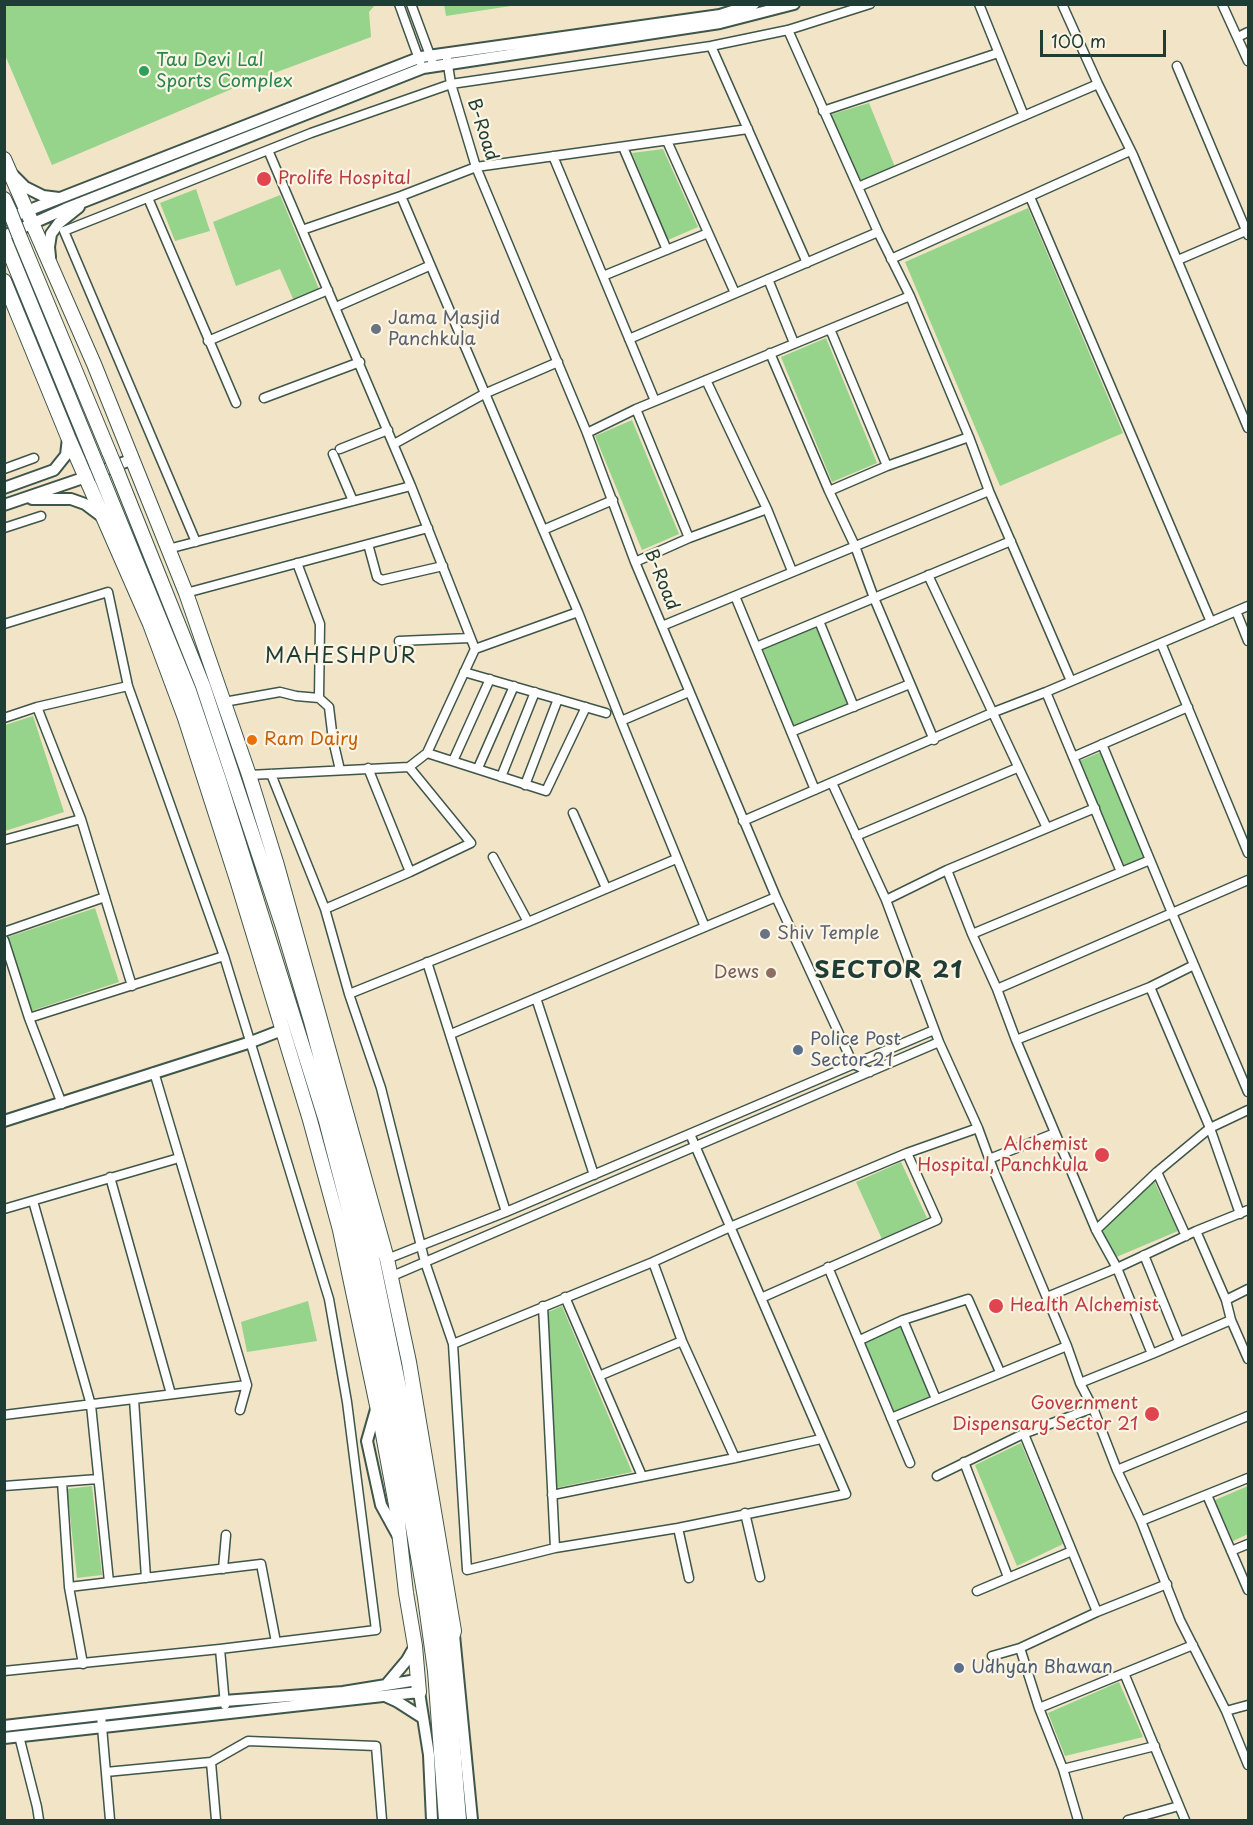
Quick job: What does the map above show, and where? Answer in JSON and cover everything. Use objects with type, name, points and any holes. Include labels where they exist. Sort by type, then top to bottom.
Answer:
[{"type":"highway","points":[[4,159],[31,217],[133,459],[186,593],[249,775],[298,958],[387,1259],[409,1362],[454,1631],[446,1656]]},
{"type":"highway","points":[[6,210],[21,240],[117,471],[203,686],[298,958],[311,1021],[365,1224],[418,1479],[446,1656],[459,1821]]},
{"type":"highway","points":[[5,240],[189,691],[219,780],[271,969],[282,1030],[310,1120],[340,1230],[382,1409]]},
{"type":"highway","points":[[4,281],[68,437],[150,624],[184,718],[238,884],[326,1121],[355,1233],[404,1533],[425,1598],[435,1671],[446,1821]]},
{"type":"highway","points":[[404,1533],[406,1593],[415,1646],[418,1686]]},
{"type":"street","points":[[399,4],[426,62]]},
{"type":"street","points":[[411,4],[426,62]]},
{"type":"street","points":[[447,59],[720,15],[754,4]]},
{"type":"street","points":[[5,240],[31,217],[62,198],[426,62],[720,23],[794,4]]},
{"type":"street","points":[[196,542],[64,231],[311,133],[451,84],[711,46],[788,30],[870,4]]},
{"type":"street","points":[[979,4],[1024,116]]},
{"type":"street","points":[[1222,4],[1248,61]]},
{"type":"street","points":[[1063,5],[1178,260],[1248,428]]},
{"type":"street","points":[[788,30],[878,232],[910,296],[989,491],[1071,681]]},
{"type":"street","points":[[1238,37],[1248,32]]},
{"type":"street","points":[[711,46],[807,263]]},
{"type":"street","points":[[823,111],[998,53]]},
{"type":"street","name":"B-Road","points":[[447,59],[451,84],[476,167],[587,433],[635,562],[776,897],[853,1064]]},
{"type":"street","points":[[6,210],[31,217],[88,200],[426,62]]},
{"type":"street","points":[[1178,66],[1248,232],[1178,260]]},
{"type":"street","points":[[858,187],[1098,84]]},
{"type":"street","points":[[302,230],[476,167],[748,129]]},
{"type":"street","points":[[667,141],[735,293]]},
{"type":"street","points":[[623,147],[667,250]]},
{"type":"street","points":[[268,150],[360,362],[475,649]]},
{"type":"street","points":[[891,259],[1130,151]]},
{"type":"street","points":[[553,156],[655,401]]},
{"type":"street","points":[[10,173],[25,187],[43,196],[62,198]]},
{"type":"street","points":[[401,196],[578,612],[705,927]]},
{"type":"street","points":[[1030,197],[1211,622]]},
{"type":"street","points":[[148,198],[236,404]]},
{"type":"street","points":[[53,269],[49,247],[51,234],[59,223],[88,200]]},
{"type":"street","points":[[629,339],[878,232]]},
{"type":"street","points":[[603,276],[708,233]]},
{"type":"street","points":[[336,307],[429,266]]},
{"type":"street","points":[[768,279],[794,344]]},
{"type":"street","points":[[208,340],[328,290]]},
{"type":"street","points":[[587,433],[636,409],[910,296]]},
{"type":"street","points":[[830,328],[887,466]]},
{"type":"street","points":[[770,353],[855,546],[874,598],[934,740]]},
{"type":"street","points":[[264,399],[360,362]]},
{"type":"street","points":[[394,444],[484,394],[558,362]]},
{"type":"street","points":[[706,380],[767,509],[792,572]]},
{"type":"street","points":[[636,409],[689,538]]},
{"type":"street","points":[[353,501],[336,452],[388,430]]},
{"type":"street","points":[[4,488],[54,470],[66,455],[68,437]]},
{"type":"street","points":[[829,491],[887,466],[969,437]]},
{"type":"street","points":[[4,469],[34,458]]},
{"type":"street","points":[[4,505],[133,459]]},
{"type":"street","points":[[168,549],[411,486]]},
{"type":"street","points":[[662,626],[989,491]]},
{"type":"street","points":[[18,500],[71,499],[85,504],[104,518]]},
{"type":"street","points":[[543,530],[613,500]]},
{"type":"street","points":[[635,562],[689,538],[767,509]]},
{"type":"street","points":[[4,528],[41,516]]},
{"type":"street","points":[[186,593],[428,528]]},
{"type":"street","points":[[756,647],[1011,541]]},
{"type":"street","points":[[368,544],[377,577],[382,580],[442,566]]},
{"type":"street","points":[[297,563],[320,624],[319,698]]},
{"type":"street","points":[[928,575],[1047,828]]},
{"type":"street","points":[[4,624],[108,592],[128,686],[224,956],[329,1299],[346,1402],[376,1629],[220,1649],[4,1671]]},
{"type":"street","points":[[735,596],[815,790]]},
{"type":"street","points":[[743,821],[994,712],[1248,606]]},
{"type":"street","points":[[1236,611],[1248,640]]},
{"type":"street","points":[[249,775],[409,767],[427,753],[475,649],[578,612]]},
{"type":"street","points":[[819,621],[854,707]]},
{"type":"street","points":[[399,641],[470,638]]},
{"type":"street","points":[[1161,643],[1248,853]]},
{"type":"street","points":[[464,672],[606,713]]},
{"type":"street","points":[[453,760],[490,679]]},
{"type":"street","points":[[791,732],[910,684]]},
{"type":"street","points":[[4,718],[36,707],[128,686]]},
{"type":"street","points":[[478,768],[514,686]]},
{"type":"street","points":[[224,702],[280,692],[319,698],[329,707],[340,770]]},
{"type":"street","points":[[501,777],[535,692]]},
{"type":"street","points":[[621,721],[689,692]]},
{"type":"street","points":[[1046,692],[1121,872]]},
{"type":"street","points":[[525,785],[558,699]]},
{"type":"street","points":[[36,707],[81,819],[132,986]]},
{"type":"street","points":[[427,753],[546,792],[586,707]]},
{"type":"street","points":[[1073,757],[1188,707]]},
{"type":"street","points":[[1102,744],[1248,1092]]},
{"type":"street","points":[[325,909],[471,843],[409,767]]},
{"type":"street","points":[[368,768],[410,872]]},
{"type":"street","points":[[856,836],[1017,768]]},
{"type":"street","points":[[271,774],[325,909],[349,994],[381,1088],[425,1262],[453,1344],[467,1570],[555,1548],[678,1528],[846,1494],[690,1134]]},
{"type":"street","points":[[832,783],[886,900],[934,1030],[978,1128],[1080,1383],[1141,1521],[1180,1620],[1226,1711],[1248,1765]]},
{"type":"street","points":[[886,900],[947,870],[1095,808]]},
{"type":"street","points":[[573,813],[606,888]]},
{"type":"street","points":[[4,840],[81,819]]},
{"type":"street","points":[[494,857],[528,922]]},
{"type":"street","points":[[349,994],[676,859]]},
{"type":"street","points":[[972,934],[1150,860]]},
{"type":"street","points":[[947,870],[1096,1230],[1118,1268],[1152,1354]]},
{"type":"street","points":[[997,989],[1248,880]]},
{"type":"street","points":[[4,932],[105,897]]},
{"type":"street","points":[[451,1034],[776,897]]},
{"type":"street","points":[[4,940],[28,1018],[62,1104]]},
{"type":"street","points":[[28,1018],[224,956]]},
{"type":"street","points":[[427,962],[451,1034],[507,1227]]},
{"type":"street","points":[[1016,1040],[1150,987],[1194,965]]},
{"type":"street","points":[[1047,1297],[1244,1212],[1150,987]]},
{"type":"street","points":[[536,998],[594,1175]]},
{"type":"street","points":[[4,1121],[62,1104],[282,1030]]},
{"type":"street","points":[[387,1259],[504,1213],[934,1030]]},
{"type":"street","points":[[390,1277],[939,1042]]},
{"type":"street","points":[[853,1064],[870,1072]]},
{"type":"street","points":[[154,1072],[247,1385],[240,1410]]},
{"type":"street","points":[[1096,1230],[1157,1172],[1210,1128],[1248,1110]]},
{"type":"street","points":[[453,1344],[653,1262],[907,1153],[978,1128]]},
{"type":"street","points":[[989,1159],[1055,1133]]},
{"type":"street","points":[[761,1298],[937,1220],[907,1153]]},
{"type":"street","points":[[4,1209],[179,1158]]},
{"type":"street","points":[[1157,1172],[1186,1236]]},
{"type":"street","points":[[110,1177],[171,1394]]},
{"type":"street","points":[[33,1201],[91,1405],[109,1582]]},
{"type":"street","points":[[1196,1231],[1226,1300],[1231,1320],[1248,1355]]},
{"type":"street","points":[[1144,1255],[1179,1341]]},
{"type":"street","points":[[653,1262],[682,1341],[735,1458]]},
{"type":"street","points":[[828,1267],[910,1463]]},
{"type":"street","points":[[1226,1300],[1248,1289]]},
{"type":"street","points":[[565,1297],[642,1476]]},
{"type":"street","points":[[860,1340],[903,1320],[968,1299],[1000,1372]]},
{"type":"street","points":[[543,1306],[555,1548]]},
{"type":"street","points":[[903,1320],[936,1399]]},
{"type":"street","points":[[1080,1383],[1231,1320]]},
{"type":"street","points":[[599,1376],[682,1341]]},
{"type":"street","points":[[891,1418],[1067,1346]]},
{"type":"street","points":[[4,1415],[247,1385]]},
{"type":"street","points":[[134,1399],[146,1578]]},
{"type":"street","points":[[937,1476],[1024,1434],[1093,1408]]},
{"type":"street","points":[[382,1409],[367,1441],[381,1505],[404,1533]]},
{"type":"street","points":[[1117,1470],[1248,1416]]},
{"type":"street","points":[[1024,1434],[1096,1612]]},
{"type":"street","points":[[552,1495],[821,1439]]},
{"type":"street","points":[[964,1462],[1008,1577]]},
{"type":"street","points":[[1141,1521],[1248,1478]]},
{"type":"street","points":[[4,1486],[98,1479]]},
{"type":"street","points":[[62,1482],[69,1587],[83,1664]]},
{"type":"street","points":[[1207,1495],[1248,1590]]},
{"type":"street","points":[[746,1514],[760,1577]]},
{"type":"street","points":[[678,1528],[689,1578]]},
{"type":"street","points":[[223,1569],[226,1535]]},
{"type":"street","points":[[1231,1551],[1248,1544]]},
{"type":"street","points":[[976,1590],[1072,1551]]},
{"type":"street","points":[[69,1587],[261,1564],[276,1642]]},
{"type":"street","points":[[992,1656],[1020,1648],[1096,1612],[1167,1584]]},
{"type":"street","points":[[454,1631],[472,1821]]},
{"type":"street","points":[[1039,1708],[1193,1645]]},
{"type":"street","points":[[385,1690],[415,1646]]},
{"type":"street","points":[[1020,1648],[1039,1708],[1063,1769],[1078,1821]]},
{"type":"street","points":[[220,1649],[226,1713]]},
{"type":"street","points":[[1124,1672],[1185,1821]]},
{"type":"street","points":[[4,1738],[226,1713],[418,1686],[429,1755],[432,1821]]},
{"type":"street","points":[[4,1726],[224,1701],[385,1690],[398,1702],[423,1718]]},
{"type":"street","points":[[1226,1711],[1248,1705]]},
{"type":"street","points":[[101,1715],[110,1821]]},
{"type":"street","points":[[19,1736],[39,1821]]},
{"type":"street","points":[[106,1772],[211,1762],[248,1741],[376,1746],[382,1821]]},
{"type":"street","points":[[1063,1769],[1155,1746]]},
{"type":"street","points":[[211,1762],[216,1821]]},
{"type":"street","points":[[1128,1821],[1179,1806]]},
{"type":"green space","points":[[444,4],[517,4],[517,5],[446,16]]},
{"type":"green space","name":"Tau Devi Lal Sports Complex","points":[[4,5],[375,5],[369,12],[371,37],[234,88],[52,165],[5,55]]},
{"type":"green space","points":[[869,103],[895,167],[859,181],[829,115]]},
{"type":"green space","points":[[663,149],[698,227],[668,240],[632,153]]},
{"type":"green space","points":[[196,189],[210,231],[175,241],[160,203]]},
{"type":"green space","points":[[280,195],[319,289],[294,301],[280,269],[236,286],[213,222]]},
{"type":"green space","points":[[1028,208],[1123,433],[1000,486],[905,262]]},
{"type":"green space","points":[[826,338],[877,463],[832,482],[781,357]]},
{"type":"green space","points":[[632,420],[679,534],[642,550],[595,436]]},
{"type":"green space","points":[[817,627],[848,706],[794,728],[763,649]]},
{"type":"green space","points":[[33,716],[64,812],[5,831],[5,725]]},
{"type":"green space","points":[[1101,752],[1144,858],[1122,867],[1079,761]]},
{"type":"green space","points":[[95,908],[119,982],[31,1011],[8,937]]},
{"type":"green space","points":[[901,1162],[927,1218],[882,1239],[856,1182]]},
{"type":"green space","points":[[1154,1181],[1178,1231],[1114,1258],[1102,1230]]},
{"type":"green space","points":[[308,1301],[317,1341],[247,1352],[241,1322]]},
{"type":"green space","points":[[562,1306],[632,1472],[556,1488],[548,1312]]},
{"type":"green space","points":[[901,1327],[931,1397],[895,1413],[865,1343]]},
{"type":"green space","points":[[1021,1443],[1063,1544],[1017,1566],[975,1465]]},
{"type":"green space","points":[[92,1486],[102,1575],[77,1578],[67,1489]]},
{"type":"green space","points":[[1248,1486],[1248,1534],[1233,1541],[1215,1500]]},
{"type":"green space","points":[[1119,1682],[1143,1737],[1065,1756],[1048,1713]]},
{"type":"place","name":"Tau Devi Lal Sports Complex","points":[[144,71]]},
{"type":"place","name":"Prolife Hospital","points":[[264,179]]},
{"type":"place","name":"Jama Masjid Panchkula","points":[[376,329]]},
{"type":"place","name":"Ram Dairy","points":[[252,740]]},
{"type":"place","name":"Shiv Temple","points":[[765,934]]},
{"type":"place","name":"Dews","points":[[771,973]]},
{"type":"place","name":"Police Post Sector 21","points":[[798,1050]]},
{"type":"place","name":"Alchemist Hospital, Panchkula","points":[[1102,1155]]},
{"type":"place","name":"Health Alchemist","points":[[996,1306]]},
{"type":"place","name":"Government Dispensary Sector 21","points":[[1152,1414]]},
{"type":"place","name":"Udhyan Bhawan","points":[[959,1668]]},
{"type":"district","name":"MAHESHPUR","points":[[341,657]]},
{"type":"district","name":"SECTOR 21","points":[[889,971]]}]
